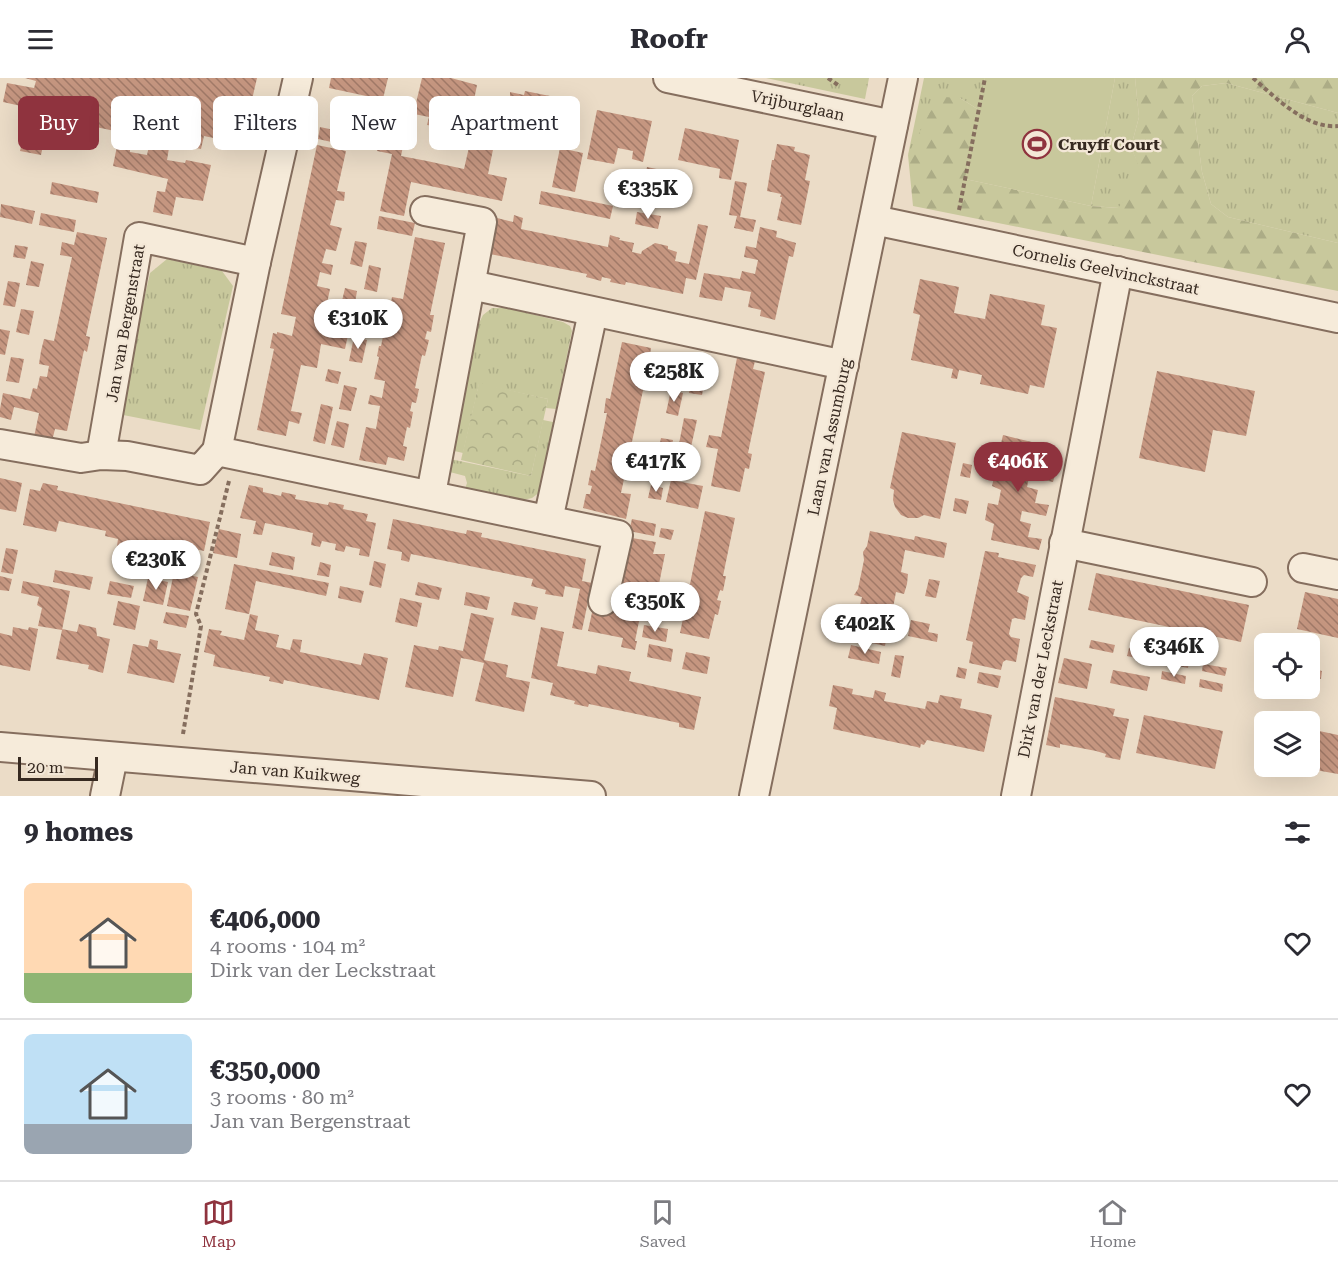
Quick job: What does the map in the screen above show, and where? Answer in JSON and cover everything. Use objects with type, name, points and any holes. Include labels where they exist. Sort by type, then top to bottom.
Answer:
[{"type":"street","points":[[226,452],[256,262],[298,78]]},
{"type":"street","name":"Vrijburglaan","points":[[668,78],[893,125]]},
{"type":"street","name":"Laan van Assumburg","points":[[754,796],[903,78]]},
{"type":"street","points":[[425,211],[482,222],[431,494]]},
{"type":"street","name":"Cornelis Geelvinckstraat","points":[[874,220],[1338,318]]},
{"type":"street","name":"Jan van Bergenstraat","points":[[101,455],[139,237],[256,262]]},
{"type":"street","name":"Dirk van der Leckstraat","points":[[1016,796],[1118,271]]},
{"type":"street","points":[[471,285],[844,365]]},
{"type":"street","points":[[548,520],[593,312]]},
{"type":"street","points":[[0,444],[81,458],[101,455],[128,456],[200,470],[226,452],[618,535],[603,601]]},
{"type":"street","points":[[1064,543],[1252,582]]},
{"type":"street","points":[[1303,568],[1338,575]]},
{"type":"street","name":"Jan van Kuikweg","points":[[0,747],[591,796]]},
{"type":"street","points":[[105,796],[113,757]]},
{"type":"path","points":[[953,237],[985,78]]},
{"type":"path","points":[[1253,78],[1294,113],[1331,127],[1338,126]]},
{"type":"path","points":[[178,762],[201,626],[196,614],[226,452]]},
{"type":"green space","points":[[766,78],[869,78],[865,99]]},
{"type":"green space","points":[[924,78],[985,78],[979,110],[960,98],[908,155]]},
{"type":"green space","name":"Cruyff Court","points":[[985,78],[1115,78],[1091,206],[965,179]]},
{"type":"green space","points":[[1115,78],[1135,78],[1139,117],[1131,147],[1144,177],[1119,208],[1091,206]]},
{"type":"green space","points":[[1135,78],[1338,78],[1338,113],[1226,83],[1202,86],[1192,96],[1202,172],[1211,204],[1228,217],[1338,243],[1338,291],[913,206],[908,155],[930,112],[944,97],[960,98],[979,110],[965,179],[1091,206],[1118,208],[1143,177],[1131,147],[1139,117]]},
{"type":"green space","points":[[1226,83],[1338,113],[1338,243],[1228,217],[1211,204],[1202,172],[1192,96],[1202,86]]},
{"type":"green space","points":[[167,259],[222,271],[233,286],[200,430],[118,414],[150,273]]},
{"type":"green space","points":[[492,308],[508,308],[563,322],[570,326],[572,331],[556,409],[546,408],[548,399],[479,384],[463,453],[450,450],[478,325],[483,315]]},
{"type":"green space","points":[[479,383],[548,399],[531,476],[461,460]]},
{"type":"green space","points":[[543,420],[558,423],[540,492],[532,498],[523,500],[465,489],[467,483],[465,476],[446,471],[450,459],[531,476]]},
{"type":"building","points":[[25,78],[257,78],[253,96],[213,96],[213,138],[204,136],[201,149],[201,96],[111,96],[111,130],[99,128],[99,96],[18,96],[18,105],[3,102],[7,83],[34,88],[36,81]]},
{"type":"building","points":[[331,78],[388,78],[384,96],[366,96],[329,88]]},
{"type":"building","points":[[422,78],[451,78],[477,85],[475,96],[429,96],[429,117],[417,115],[417,99]]},
{"type":"building","points":[[525,91],[550,96],[510,96],[510,92],[524,95]]},
{"type":"building","points":[[597,110],[652,121],[643,162],[632,159],[633,151],[618,148],[614,164],[587,159]]},
{"type":"building","points":[[320,127],[330,129],[330,142],[318,139]]},
{"type":"building","points":[[685,128],[739,140],[731,180],[719,178],[720,169],[678,160]]},
{"type":"building","points":[[777,144],[795,147],[794,151],[810,155],[805,180],[810,181],[801,225],[777,220],[781,194],[767,191]]},
{"type":"building","points":[[318,145],[330,148],[330,150],[346,151],[337,191],[345,192],[344,201],[336,200],[330,225],[342,228],[336,251],[326,249],[322,263],[333,265],[331,275],[320,272],[317,286],[330,289],[326,308],[329,308],[327,321],[350,326],[345,349],[321,344],[317,368],[301,365],[291,411],[302,413],[299,424],[289,421],[286,436],[257,430],[274,349],[270,348],[273,333],[292,336],[296,317],[281,314],[316,150],[318,150]]},
{"type":"building","points":[[20,150],[42,150],[41,155]]},
{"type":"building","points":[[116,150],[130,150],[130,152],[147,155],[148,150],[169,150],[167,160],[185,163],[186,160],[211,165],[203,201],[176,197],[172,216],[153,212],[157,191],[165,192],[168,179],[113,166]]},
{"type":"building","points":[[402,150],[401,156],[464,169],[468,150],[493,150],[488,174],[507,178],[502,201],[411,182],[404,216],[380,211],[392,154],[377,151]]},
{"type":"building","points":[[560,150],[583,153],[575,192],[552,187]]},
{"type":"building","points":[[647,167],[671,172],[666,195],[654,193],[651,208],[639,206]]},
{"type":"building","points":[[735,181],[747,183],[740,217],[756,220],[753,232],[734,228],[737,216],[729,215]]},
{"type":"building","points":[[52,182],[99,192],[97,203],[50,194]]},
{"type":"building","points":[[541,191],[613,206],[610,219],[539,204]]},
{"type":"building","points":[[1,204],[35,211],[32,224],[0,217]]},
{"type":"building","points":[[637,212],[661,216],[658,229],[635,224]]},
{"type":"building","points":[[41,213],[76,220],[74,232],[39,225]]},
{"type":"building","points":[[514,215],[523,218],[521,229],[608,247],[610,235],[620,238],[619,240],[634,243],[632,252],[641,254],[655,243],[668,246],[668,249],[677,252],[675,261],[689,264],[698,224],[708,226],[696,280],[686,278],[683,294],[626,282],[625,285],[610,282],[611,279],[602,277],[601,281],[586,277],[587,274],[490,254],[497,218],[513,222]]},
{"type":"building","points":[[379,216],[415,223],[412,236],[377,229]]},
{"type":"building","points":[[760,227],[777,231],[776,237],[796,243],[793,257],[789,256],[775,320],[760,316],[761,310],[748,307],[751,292],[725,287],[722,301],[699,297],[704,273],[740,279],[742,271],[755,274],[758,260],[744,257],[746,246],[756,248]]},
{"type":"building","points":[[77,232],[107,238],[86,336],[90,337],[87,352],[84,350],[67,431],[55,429],[52,441],[34,437],[39,413],[14,407],[11,420],[0,417],[0,409],[3,393],[30,399],[33,388],[37,389],[40,376],[47,377],[49,366],[39,364],[41,351],[44,339],[54,341],[72,257],[60,255],[62,242],[74,245]]},
{"type":"building","points":[[415,237],[445,243],[430,315],[434,315],[431,332],[427,331],[425,339],[429,340],[425,356],[422,355],[415,388],[419,389],[416,403],[412,402],[410,428],[407,427],[403,446],[407,447],[404,461],[388,457],[386,465],[359,460],[366,427],[376,429],[380,406],[368,404],[370,395],[382,398],[385,381],[374,379],[379,346],[381,346],[386,322],[397,325],[400,309],[390,307],[392,297],[403,299]]},
{"type":"building","points":[[355,241],[367,243],[362,267],[350,264]]},
{"type":"building","points":[[15,245],[28,247],[25,259],[13,257]]},
{"type":"building","points":[[31,261],[44,264],[39,287],[26,285]]},
{"type":"building","points":[[369,265],[381,268],[377,292],[364,289]]},
{"type":"building","points":[[920,279],[959,287],[954,313],[985,319],[990,294],[1045,305],[1041,325],[1057,328],[1044,388],[1030,385],[1028,394],[980,384],[982,375],[959,370],[957,379],[951,378],[953,369],[911,360],[920,315],[913,313]]},
{"type":"building","points":[[8,281],[20,283],[15,307],[3,305]]},
{"type":"building","points":[[345,288],[357,291],[355,303],[342,301]]},
{"type":"building","points":[[362,301],[374,304],[372,316],[359,313]]},
{"type":"building","points":[[21,309],[34,311],[29,335],[16,332]]},
{"type":"building","points":[[0,329],[10,331],[5,355],[0,354]]},
{"type":"building","points":[[354,337],[367,340],[362,363],[349,361]]},
{"type":"building","points":[[622,342],[651,348],[649,361],[660,364],[656,383],[645,381],[621,493],[631,494],[626,519],[583,508],[586,494],[590,494],[592,486],[588,485],[591,470],[595,471],[607,413],[604,413],[606,398],[610,399]]},
{"type":"building","points":[[678,353],[691,356],[686,380],[673,377]]},
{"type":"building","points":[[738,353],[756,357],[753,369],[765,372],[748,453],[752,454],[749,469],[745,468],[740,492],[711,486],[718,449],[706,447],[709,435],[721,437]]},
{"type":"building","points":[[11,357],[24,359],[19,383],[6,381]]},
{"type":"building","points":[[696,357],[709,360],[702,395],[689,393]]},
{"type":"building","points":[[328,369],[341,372],[338,384],[325,381]]},
{"type":"building","points":[[1157,371],[1255,391],[1246,436],[1213,430],[1205,472],[1139,458]]},
{"type":"building","points":[[344,385],[357,388],[351,411],[339,409]]},
{"type":"building","points":[[671,390],[683,393],[678,416],[666,413]]},
{"type":"building","points":[[321,404],[333,407],[325,444],[313,441]]},
{"type":"building","points":[[684,418],[697,420],[689,456],[677,454]]},
{"type":"building","points":[[337,421],[349,424],[344,448],[331,445]]},
{"type":"building","points":[[902,432],[956,443],[940,519],[924,515],[918,518],[908,518],[901,515],[895,507],[894,490],[890,488]]},
{"type":"building","points":[[1003,435],[1036,443],[1034,453],[1045,456],[1043,469],[1056,471],[1053,482],[1029,477],[1027,487],[1038,490],[1035,503],[1049,505],[1046,516],[1022,511],[1020,521],[1031,524],[1028,537],[1042,539],[1039,550],[991,540],[994,524],[985,520],[988,503],[998,505],[1001,490],[992,486],[996,469],[1005,471],[1008,456],[999,452]]},
{"type":"building","points":[[661,438],[673,440],[668,464],[656,461]]},
{"type":"building","points":[[963,463],[972,465],[970,478],[960,476]]},
{"type":"building","points":[[0,478],[22,483],[16,512],[0,509]]},
{"type":"building","points":[[671,480],[703,486],[698,509],[666,502]]},
{"type":"building","points":[[43,483],[58,486],[57,490],[210,522],[204,551],[154,540],[151,549],[128,544],[127,548],[117,546],[118,539],[105,536],[106,531],[59,521],[56,532],[23,525],[30,489],[40,491]]},
{"type":"building","points":[[249,485],[263,488],[263,492],[281,496],[282,492],[296,495],[295,499],[328,505],[329,502],[344,505],[343,509],[368,514],[366,521],[376,523],[369,557],[359,555],[360,549],[346,546],[344,552],[335,550],[336,544],[322,541],[320,547],[311,545],[313,533],[265,523],[262,535],[253,534],[256,521],[240,518]]},
{"type":"building","points":[[651,485],[663,488],[661,500],[648,498]]},
{"type":"building","points":[[955,498],[969,501],[966,514],[953,511]]},
{"type":"building","points":[[705,511],[735,518],[723,576],[726,576],[723,591],[720,590],[717,600],[721,601],[718,615],[715,614],[709,639],[680,633],[688,594],[680,592],[682,583],[690,584]]},
{"type":"building","points":[[393,519],[466,534],[467,530],[482,533],[481,537],[586,559],[582,581],[592,583],[582,630],[572,628],[580,589],[565,586],[563,597],[545,594],[546,590],[531,586],[533,579],[411,554],[409,562],[401,560],[402,552],[387,549]]},
{"type":"building","points":[[632,519],[656,524],[654,536],[629,531]]},
{"type":"building","points":[[661,528],[674,530],[671,540],[659,537]]},
{"type":"building","points":[[219,529],[241,534],[237,558],[213,553]]},
{"type":"building","points":[[870,531],[914,540],[915,536],[947,543],[944,558],[905,550],[901,572],[908,574],[907,584],[904,594],[896,592],[892,613],[900,615],[898,626],[895,636],[887,634],[885,646],[845,637],[849,631],[852,616],[857,617],[862,597],[854,595],[858,589],[864,560],[863,552],[867,546]]},
{"type":"building","points":[[632,538],[656,542],[653,554],[665,554],[658,589],[646,587],[635,650],[621,647],[623,638],[588,631],[593,608],[617,613]]},
{"type":"building","points":[[6,548],[18,550],[13,574],[1,572]]},
{"type":"building","points":[[985,551],[999,553],[998,557],[1036,565],[1033,577],[1024,575],[1021,578],[1017,592],[1029,597],[1025,620],[1012,619],[1009,634],[1011,637],[1020,639],[1016,662],[1006,660],[1001,670],[969,663],[973,642],[966,640]]},
{"type":"building","points":[[272,552],[295,557],[293,570],[269,565]]},
{"type":"building","points":[[374,561],[386,564],[381,588],[369,585]]},
{"type":"building","points":[[320,562],[331,565],[329,577],[317,575]]},
{"type":"building","points":[[234,564],[329,583],[326,596],[256,581],[249,614],[225,609]]},
{"type":"building","points":[[55,570],[93,577],[90,590],[53,582]]},
{"type":"building","points":[[174,572],[198,577],[190,611],[167,606]]},
{"type":"building","points":[[1096,573],[1249,605],[1241,642],[1088,610]]},
{"type":"building","points":[[0,576],[12,579],[9,591],[0,590]]},
{"type":"building","points":[[148,578],[168,582],[163,605],[143,601]]},
{"type":"building","points":[[929,579],[940,581],[936,598],[925,596]]},
{"type":"building","points":[[23,581],[70,591],[62,629],[77,632],[79,624],[96,628],[97,636],[110,639],[103,673],[88,669],[89,665],[56,659],[62,630],[38,626],[42,608],[37,605],[39,597],[21,593]]},
{"type":"building","points":[[110,581],[134,586],[131,598],[107,594]]},
{"type":"building","points":[[418,582],[442,588],[439,600],[415,595]]},
{"type":"building","points":[[340,586],[364,591],[361,603],[338,598]]},
{"type":"building","points":[[466,592],[490,597],[487,610],[464,605]]},
{"type":"building","points":[[1305,592],[1338,599],[1338,638],[1297,629]]},
{"type":"building","points":[[400,598],[422,603],[417,627],[395,622]]},
{"type":"building","points":[[118,601],[140,606],[135,630],[113,625]]},
{"type":"building","points":[[514,602],[538,607],[535,620],[511,615]]},
{"type":"building","points":[[166,612],[189,616],[186,628],[163,623]]},
{"type":"building","points":[[471,613],[494,618],[484,660],[508,665],[506,677],[530,682],[524,712],[475,701],[484,663],[472,660],[461,658],[453,697],[405,687],[414,645],[438,650],[439,646],[463,651]]},
{"type":"building","points":[[250,614],[258,616],[255,630],[279,635],[276,647],[290,650],[293,639],[302,640],[300,652],[361,665],[364,653],[388,658],[379,700],[284,680],[283,684],[269,681],[270,677],[213,666],[215,655],[204,652],[209,629],[222,631],[220,635],[244,640]]},
{"type":"building","points":[[911,620],[930,624],[928,632],[938,634],[937,642],[908,636]]},
{"type":"building","points":[[644,625],[668,629],[666,642],[642,637]]},
{"type":"building","points":[[13,627],[38,629],[30,671],[0,665],[0,633],[12,636]]},
{"type":"building","points":[[541,627],[564,632],[557,666],[596,674],[598,665],[631,672],[629,681],[701,697],[694,730],[679,727],[679,723],[589,704],[588,707],[574,704],[575,701],[550,695],[553,683],[531,678]]},
{"type":"building","points":[[150,639],[158,641],[157,649],[181,654],[174,683],[127,673],[133,644],[148,647]]},
{"type":"building","points":[[1091,640],[1115,645],[1113,653],[1089,648]]},
{"type":"building","points":[[649,644],[673,649],[671,662],[647,657]]},
{"type":"building","points":[[851,645],[881,652],[879,664],[848,658]]},
{"type":"building","points":[[1129,648],[1152,653],[1150,661],[1127,656]]},
{"type":"building","points":[[686,652],[710,657],[707,674],[682,669]]},
{"type":"building","points":[[895,655],[904,656],[900,678],[891,676]]},
{"type":"building","points":[[1166,656],[1189,661],[1188,668],[1164,663]]},
{"type":"building","points":[[1064,658],[1092,664],[1087,689],[1058,683]]},
{"type":"building","points":[[1203,664],[1227,668],[1225,676],[1202,671]]},
{"type":"building","points":[[958,667],[967,669],[965,679],[956,677]]},
{"type":"building","points":[[1113,670],[1150,677],[1147,691],[1110,683]]},
{"type":"building","points":[[1162,671],[1186,676],[1185,684],[1161,679]]},
{"type":"building","points":[[979,672],[1001,676],[998,688],[977,683]]},
{"type":"building","points":[[1200,679],[1223,684],[1222,692],[1199,687]]},
{"type":"building","points":[[833,685],[853,689],[852,694],[873,698],[875,690],[886,693],[884,701],[925,709],[927,701],[938,703],[940,695],[962,699],[960,708],[992,715],[984,752],[927,740],[924,745],[921,744],[920,748],[833,729],[837,708],[829,706]]},
{"type":"building","points":[[1055,697],[1115,709],[1113,716],[1129,719],[1120,760],[1105,757],[1106,754],[1096,751],[1060,744],[1060,748],[1046,745]]},
{"type":"building","points":[[1144,715],[1223,731],[1215,769],[1136,753]]},
{"type":"building","points":[[1320,731],[1338,735],[1338,774],[1320,771]]},
{"type":"place","name":"Cruyff Court","points":[[1037,144]]}]
